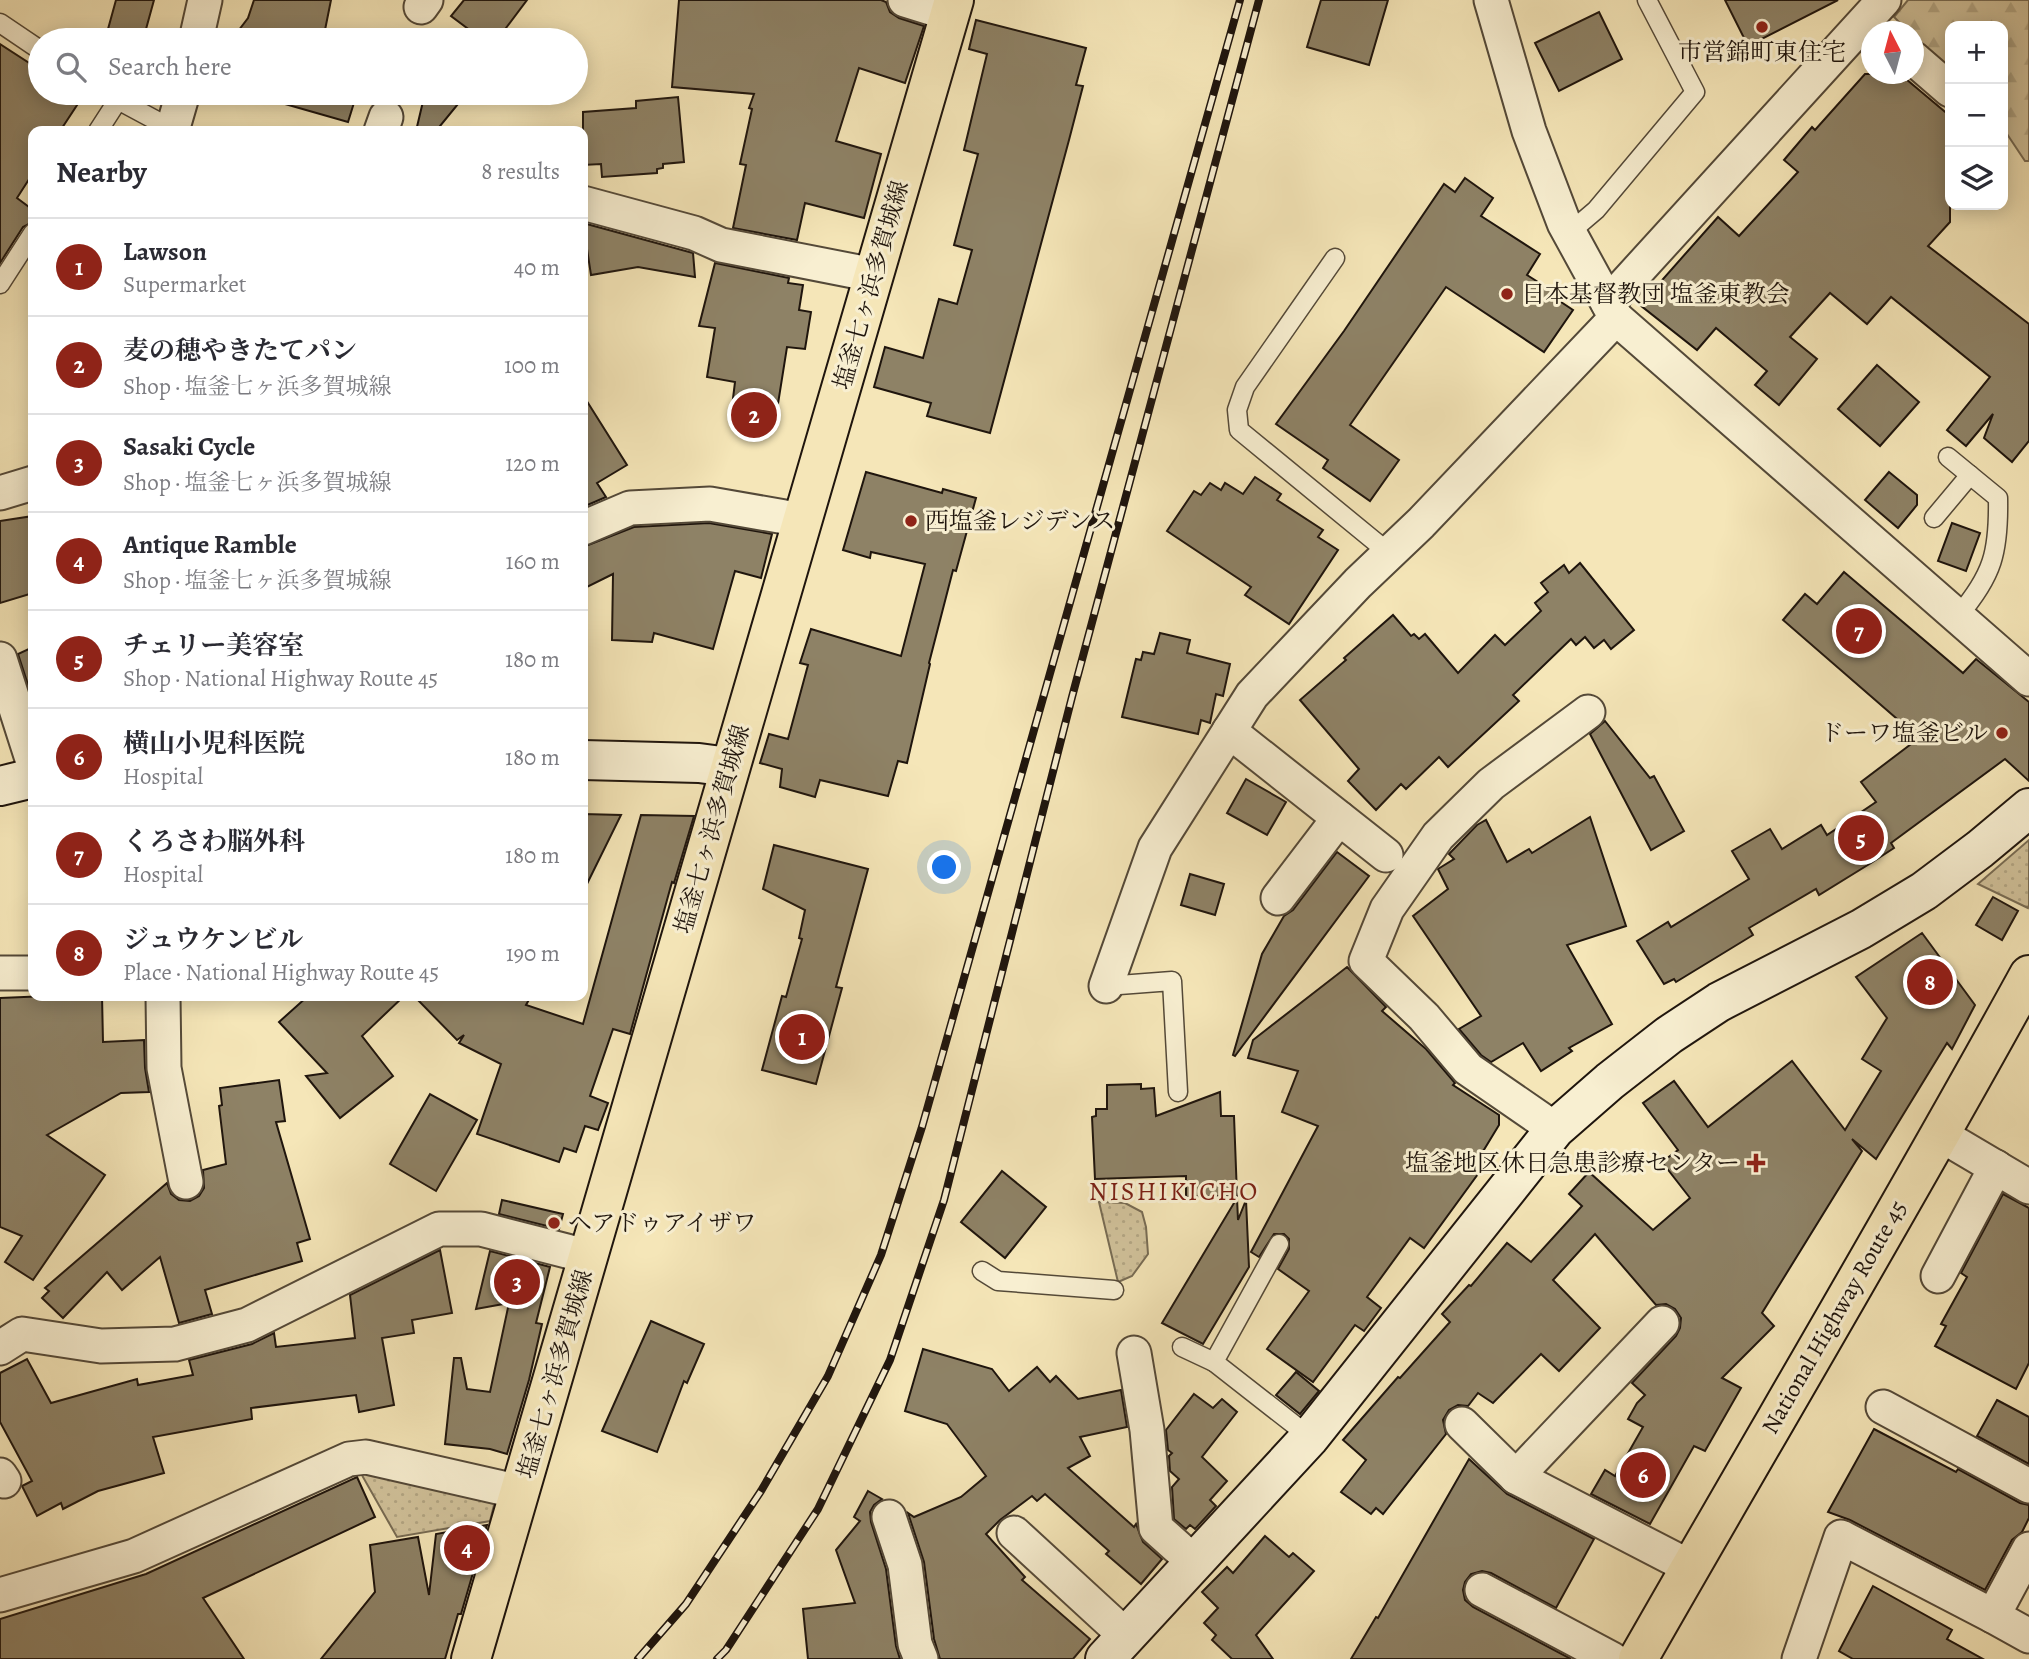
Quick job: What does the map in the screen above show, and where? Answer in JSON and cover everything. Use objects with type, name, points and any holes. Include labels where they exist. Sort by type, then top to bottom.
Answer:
[{"type":"main road","name":"塩釜七ヶ浜多賀城線","points":[[471,1659],[952,7]]},
{"type":"main road","name":"National Highway Route 45","points":[[1638,1659],[1787,1396],[1941,1135],[2029,975]]},
{"type":"street","points":[[199,28],[205,0]]},
{"type":"street","points":[[905,0],[952,7]]},
{"type":"street","points":[[1492,0],[1529,131],[1569,233],[1612,311],[2029,679]]},
{"type":"street","points":[[1106,986],[1156,848],[1252,695],[1358,583],[1421,523],[1878,17]]},
{"type":"street","points":[[1924,68],[1945,86]]},
{"type":"street","points":[[173,126],[179,105]]},
{"type":"street","points":[[588,203],[694,233],[721,245],[874,275]]},
{"type":"street","points":[[0,493],[28,485]]},
{"type":"street","points":[[588,526],[630,508],[710,504],[802,520]]},
{"type":"street","points":[[0,659],[28,746]]},
{"type":"street","points":[[1555,1129],[1468,1069],[1424,1017],[1366,961],[1387,909],[1438,836],[1491,784],[1588,712]]},
{"type":"street","points":[[1229,731],[1386,855]]},
{"type":"street","points":[[588,760],[699,763],[730,768]]},
{"type":"street","points":[[0,786],[28,779]]},
{"type":"street","points":[[1014,1533],[1115,1648],[1310,1437],[1555,1129],[1669,1035],[1719,1002],[1861,929],[1924,891],[2029,808]]},
{"type":"street","points":[[1278,898],[1339,818]]},
{"type":"street","points":[[0,973],[28,973]]},
{"type":"street","points":[[163,1001],[164,1068],[186,1182]]},
{"type":"street","points":[[1941,1135],[2029,1187]]},
{"type":"street","points":[[1938,1276],[1996,1167]]},
{"type":"street","points":[[0,1348],[22,1334],[101,1346],[175,1344],[247,1325],[439,1229],[481,1229],[590,1257]]},
{"type":"street","points":[[1517,1477],[1662,1323]]},
{"type":"street","points":[[1133,1353],[1147,1430],[1156,1528],[1194,1562]]},
{"type":"street","points":[[1883,1407],[2029,1486]]},
{"type":"street","points":[[1462,1424],[1517,1477],[1690,1567]]},
{"type":"street","points":[[0,1595],[134,1556],[349,1459],[366,1457],[520,1492]]},
{"type":"street","points":[[889,1517],[905,1565],[915,1644],[921,1659]]},
{"type":"street","points":[[1799,1659],[1841,1536],[2029,1636]]},
{"type":"street","points":[[1993,1616],[2029,1549]]},
{"type":"street","points":[[1482,1590],[1612,1659]]},
{"type":"lane","points":[[1569,233],[1596,210],[1695,92],[1647,0]]},
{"type":"lane","points":[[0,23],[28,42]]},
{"type":"lane","points":[[100,126],[109,105]]},
{"type":"lane","points":[[127,105],[165,126]]},
{"type":"lane","points":[[0,284],[28,241]]},
{"type":"lane","points":[[1335,258],[1245,387],[1237,410],[1239,430],[1389,553]]},
{"type":"lane","points":[[1948,457],[1998,498],[1999,533],[1994,558],[1978,592],[1958,616]]},
{"type":"lane","points":[[1934,518],[1970,475]]},
{"type":"lane","points":[[1106,986],[1172,981],[1178,1092]]},
{"type":"lane","points":[[1214,1362],[1279,1244]]},
{"type":"lane","points":[[982,1271],[998,1281],[1114,1290]]},
{"type":"lane","points":[[1182,1347],[1214,1362],[1310,1437]]},
{"type":"green space","points":[[1908,0],[2029,0],[2029,161],[2025,161],[2008,136],[2008,21],[1945,21],[1945,67],[1924,49],[1924,21],[1898,21],[1894,17]]},
{"type":"green space","points":[[2029,840],[2029,905],[2028,908],[1978,884]]},
{"type":"green space","points":[[1099,1202],[1125,1203],[1142,1212],[1146,1227],[1148,1254],[1132,1276],[1118,1282]]},
{"type":"green space","points":[[359,1470],[496,1497],[490,1521],[397,1537]]},
{"type":"building","points":[[116,0],[154,0],[146,28],[108,28]]},
{"type":"building","points":[[254,0],[331,0],[325,28],[240,28],[248,18]]},
{"type":"building","points":[[464,0],[527,0],[506,28],[467,28],[451,16]]},
{"type":"building","points":[[679,0],[881,0],[886,2],[890,12],[899,18],[924,26],[905,83],[859,68],[836,141],[881,154],[864,218],[805,203],[797,240],[733,228],[746,165],[740,164],[752,109],[749,108],[754,94],[672,87]]},
{"type":"building","points":[[1321,0],[1388,0],[1369,65],[1307,47]]},
{"type":"building","name":"市営錦町東住宅","points":[[1725,0],[1838,0],[1748,46]]},
{"type":"building","points":[[1599,12],[1622,59],[1559,91],[1535,43]]},
{"type":"building","points":[[976,20],[1086,48],[1076,85],[1083,86],[990,433],[927,416],[931,403],[874,387],[885,347],[923,358],[939,299],[957,304],[972,250],[954,245],[978,154],[964,150],[987,54],[969,49]]},
{"type":"building","points":[[0,44],[28,62],[28,105],[77,105],[63,126],[28,126],[28,181],[17,198],[28,206],[28,224],[23,227],[0,263]]},
{"type":"building","points":[[1861,78],[1861,84],[1912,84],[1945,112],[1945,210],[1950,210],[1950,222],[1928,246],[2029,324],[2029,441],[2012,462],[1984,438],[1993,414],[1966,446],[1947,430],[1990,377],[1891,297],[1867,324],[1830,293],[1790,337],[1817,359],[1779,405],[1755,385],[1767,371],[1716,328],[1697,350],[1640,305],[1718,217],[1739,236],[1798,172],[1784,160],[1812,127],[1815,130]]},
{"type":"building","points":[[678,97],[684,162],[663,164],[663,168],[657,169],[657,173],[602,177],[601,164],[588,165],[588,126],[583,126],[583,112],[636,108],[636,101]]},
{"type":"building","points":[[288,105],[353,105],[348,122]]},
{"type":"building","points":[[422,105],[457,105],[440,126],[417,126]]},
{"type":"building","points":[[1465,178],[1493,198],[1481,216],[1540,254],[1527,275],[1557,294],[1555,298],[1573,310],[1544,352],[1446,287],[1350,425],[1399,460],[1370,501],[1323,468],[1328,460],[1276,424],[1344,331],[1444,184],[1455,192]]},
{"type":"building","points":[[588,224],[693,253],[695,277],[638,267],[591,275]]},
{"type":"building","points":[[715,263],[789,278],[788,283],[803,285],[799,310],[811,312],[805,349],[787,347],[774,429],[730,423],[735,382],[707,377],[715,328],[699,326]]},
{"type":"building","points":[[1877,365],[1919,402],[1880,446],[1838,409]]},
{"type":"building","points":[[588,403],[627,465],[597,483],[606,497],[588,505]]},
{"type":"building","points":[[866,472],[942,493],[943,489],[976,498],[956,571],[953,570],[907,763],[898,761],[888,796],[820,780],[815,797],[780,787],[782,769],[760,763],[769,734],[788,739],[808,665],[800,663],[811,629],[901,656],[925,564],[871,552],[870,558],[843,550]]},
{"type":"building","points":[[1889,472],[1917,495],[1917,505],[1898,528],[1865,500]]},
{"type":"building","points":[[1255,477],[1281,494],[1277,500],[1323,530],[1318,537],[1338,550],[1289,624],[1245,595],[1251,587],[1167,531],[1194,491],[1201,495],[1210,483],[1221,490],[1225,483],[1243,494]]},
{"type":"building","points":[[28,517],[28,595],[0,603],[0,521]]},
{"type":"building","points":[[709,523],[772,534],[761,578],[735,571],[713,649],[654,633],[652,642],[612,640],[613,574],[588,586],[588,545],[634,527]]},
{"type":"building","points":[[1952,523],[1980,533],[1966,571],[1938,561]]},
{"type":"building","points":[[1580,563],[1634,630],[1611,649],[1604,640],[1594,648],[1585,637],[1576,645],[1571,639],[1513,695],[1519,701],[1448,767],[1439,757],[1406,789],[1401,784],[1376,810],[1348,781],[1359,769],[1300,700],[1393,615],[1411,636],[1414,634],[1419,639],[1425,634],[1458,673],[1495,635],[1505,645],[1541,611],[1535,603],[1548,592],[1541,583],[1564,565],[1569,573]]},
{"type":"building","points":[[1844,572],[1963,673],[1976,659],[2029,702],[2029,781],[2005,759],[1891,843],[1894,848],[1819,895],[1816,889],[1749,928],[1753,935],[1676,982],[1674,979],[1664,984],[1637,941],[1668,922],[1671,927],[1749,879],[1732,851],[1770,829],[1782,849],[1821,825],[1827,835],[1876,802],[1861,782],[1919,738],[1783,620],[1805,594],[1817,604]]},
{"type":"building","points":[[1160,633],[1190,640],[1187,653],[1230,664],[1223,696],[1216,694],[1210,723],[1201,720],[1198,734],[1122,717],[1136,659],[1141,660],[1143,652],[1154,654]]},
{"type":"building","points":[[28,649],[28,685],[18,654]]},
{"type":"building","points":[[1605,721],[1650,778],[1654,776],[1684,831],[1651,850],[1590,734]]},
{"type":"building","points":[[1246,779],[1286,802],[1267,835],[1227,813]]},
{"type":"building","points":[[588,814],[621,815],[588,882]]},
{"type":"building","points":[[641,815],[694,816],[674,883],[672,882],[630,1034],[613,1029],[590,1096],[608,1103],[598,1130],[585,1126],[576,1152],[564,1148],[559,1162],[477,1134],[501,1064],[459,1043],[464,1035],[457,1040],[419,1001],[528,1001],[526,1005],[583,1024]]},
{"type":"building","points":[[1590,817],[1626,926],[1567,945],[1612,1024],[1569,1048],[1572,1051],[1541,1071],[1523,1043],[1491,1062],[1481,1055],[1459,1029],[1481,1016],[1413,916],[1448,889],[1438,869],[1454,859],[1449,854],[1477,825],[1486,820],[1507,862],[1529,849],[1532,853]]},
{"type":"building","points":[[774,845],[868,869],[836,987],[842,988],[816,1084],[762,1070],[782,996],[786,997],[802,939],[799,938],[805,910],[763,889]]},
{"type":"building","points":[[1337,852],[1369,876],[1235,1056],[1233,1055],[1262,954],[1284,916],[1293,910]]},
{"type":"building","points":[[1190,874],[1224,884],[1215,915],[1181,905]]},
{"type":"building","points":[[1993,897],[2018,911],[2002,940],[1976,925]]},
{"type":"building","points":[[1922,933],[1975,1005],[1952,1049],[1947,1043],[1876,1159],[1852,1139],[1862,1151],[1762,1313],[1774,1326],[1722,1378],[1741,1388],[1705,1451],[1694,1446],[1650,1524],[1591,1494],[1605,1470],[1615,1476],[1643,1427],[1628,1419],[1645,1395],[1632,1383],[1676,1336],[1681,1318],[1675,1309],[1666,1304],[1656,1305],[1595,1234],[1553,1280],[1600,1328],[1559,1371],[1541,1354],[1493,1403],[1478,1393],[1468,1406],[1458,1405],[1449,1410],[1443,1420],[1446,1434],[1383,1514],[1376,1508],[1371,1514],[1341,1492],[1366,1460],[1343,1440],[1450,1322],[1442,1314],[1469,1285],[1471,1286],[1507,1243],[1531,1262],[1582,1206],[1569,1194],[1589,1172],[1653,1230],[1690,1198],[1662,1162],[1678,1150],[1643,1103],[1674,1081],[1708,1127],[1792,1061],[1845,1130],[1881,1071],[1862,1059],[1887,1018],[1856,977]]},
{"type":"building","points":[[1347,967],[1386,1007],[1382,1011],[1426,1049],[1455,1083],[1453,1085],[1499,1115],[1499,1125],[1479,1158],[1486,1163],[1424,1248],[1410,1238],[1367,1297],[1381,1308],[1364,1331],[1355,1325],[1313,1382],[1267,1349],[1309,1291],[1278,1269],[1289,1249],[1289,1239],[1284,1234],[1274,1234],[1259,1257],[1251,1252],[1318,1126],[1282,1112],[1298,1071],[1248,1058],[1253,1040]]},
{"type":"building","points":[[28,997],[28,1001],[102,1001],[103,1042],[144,1040],[149,1092],[121,1093],[47,1135],[105,1175],[33,1280],[5,1262],[22,1236],[0,1227],[0,998]]},
{"type":"building","points":[[302,1001],[399,1001],[362,1036],[393,1076],[340,1118],[306,1076],[327,1073],[279,1022]]},
{"type":"building","points":[[279,1080],[285,1121],[276,1122],[310,1239],[297,1243],[302,1261],[205,1290],[212,1314],[179,1323],[160,1257],[122,1290],[107,1272],[63,1318],[42,1298],[49,1291],[45,1288],[167,1183],[171,1194],[179,1200],[190,1201],[199,1196],[204,1188],[203,1170],[226,1164],[219,1106],[222,1105],[220,1088]]},
{"type":"building","points":[[1141,1084],[1141,1089],[1154,1088],[1156,1116],[1220,1092],[1221,1116],[1234,1116],[1237,1195],[1186,1197],[1186,1176],[1095,1179],[1092,1117],[1096,1116],[1096,1109],[1107,1109],[1107,1085]]},
{"type":"building","points":[[430,1094],[477,1120],[436,1191],[390,1164]]},
{"type":"building","points":[[1002,1171],[1046,1207],[1005,1258],[961,1222]]},
{"type":"building","points":[[2003,1194],[2029,1208],[2029,1363],[2016,1389],[1935,1346],[1946,1326],[1941,1324],[1967,1277],[1961,1273]]},
{"type":"building","points":[[1237,1198],[1238,1220],[1246,1200],[1249,1267],[1203,1344],[1162,1323]]},
{"type":"building","points":[[502,1200],[563,1214],[559,1229],[499,1214]]},
{"type":"building","points":[[440,1250],[452,1313],[412,1320],[414,1333],[382,1338],[394,1405],[359,1412],[356,1395],[251,1408],[252,1419],[153,1437],[164,1473],[98,1491],[63,1509],[61,1503],[37,1516],[22,1486],[32,1481],[0,1422],[0,1373],[27,1359],[51,1403],[137,1379],[138,1385],[193,1375],[189,1360],[252,1344],[274,1333],[276,1347],[355,1338],[350,1295]]},
{"type":"building","points":[[490,1251],[550,1267],[536,1323],[542,1324],[507,1454],[490,1449],[445,1444],[454,1358],[461,1358],[467,1389],[490,1392],[509,1303],[476,1309]]},
{"type":"building","points":[[651,1321],[704,1344],[687,1383],[684,1381],[657,1452],[602,1431]]},
{"type":"building","points":[[923,1349],[992,1369],[1009,1391],[1037,1367],[1050,1382],[1056,1376],[1078,1399],[1121,1390],[1127,1427],[1080,1437],[1090,1456],[1068,1468],[1134,1527],[1136,1524],[1143,1542],[1162,1559],[1141,1584],[1106,1554],[1109,1551],[1045,1494],[1037,1501],[1032,1496],[986,1534],[1025,1577],[1022,1580],[1090,1639],[1073,1659],[940,1659],[934,1639],[924,1562],[908,1513],[914,1517],[961,1497],[986,1476],[947,1424],[905,1411]]},
{"type":"building","points":[[1296,1372],[1319,1391],[1300,1414],[1276,1395]]},
{"type":"building","points":[[1194,1394],[1213,1408],[1222,1399],[1237,1412],[1202,1457],[1227,1481],[1210,1500],[1216,1506],[1195,1529],[1190,1525],[1186,1529],[1174,1519],[1172,1487],[1179,1479],[1170,1471],[1169,1456],[1172,1453],[1168,1450],[1166,1430]]},
{"type":"building","points":[[1997,1400],[2029,1417],[2029,1464],[1977,1436]]},
{"type":"building","points":[[1874,1429],[1956,1472],[1958,1469],[2020,1503],[2029,1505],[2029,1518],[2022,1532],[2012,1540],[1985,1590],[1850,1520],[1828,1512]]},
{"type":"building","points":[[1469,1459],[1507,1494],[1594,1539],[1556,1608],[1491,1573],[1482,1571],[1471,1574],[1463,1590],[1465,1600],[1473,1607],[1571,1659],[1351,1659],[1376,1617],[1378,1618]]},
{"type":"building","points":[[357,1477],[375,1517],[203,1598],[244,1659],[0,1659],[0,1619],[146,1574]]},
{"type":"building","points":[[868,1491],[882,1499],[870,1512],[871,1522],[886,1569],[900,1659],[808,1659],[803,1609],[855,1603],[836,1550],[860,1521],[854,1517]]},
{"type":"building","points":[[487,1525],[445,1659],[321,1659],[375,1592],[370,1545],[418,1537],[429,1595],[436,1534]]},
{"type":"building","points":[[1265,1536],[1289,1557],[1293,1553],[1314,1571],[1256,1635],[1273,1659],[1232,1659],[1212,1640],[1216,1635],[1204,1623],[1218,1608],[1202,1592],[1227,1567],[1233,1573]]},
{"type":"building","points":[[1873,1586],[1952,1630],[1947,1639],[1983,1659],[1853,1659],[1839,1651]]},
{"type":"railway","points":[[638,1659],[686,1604],[761,1491],[828,1376],[881,1255],[922,1127],[1240,0]]},
{"type":"railway","points":[[717,1659],[726,1650],[818,1509],[890,1360],[944,1200],[1072,697],[1259,0]]},
{"type":"place","name":"市営錦町東住宅","points":[[1762,27]]},
{"type":"place","name":"日本基督教団 塩釜東教会","points":[[1507,294]]},
{"type":"place","name":"麦の穂やきたてパン","points":[[754,415]]},
{"type":"place","name":"西塩釜レジデンス","points":[[911,521]]},
{"type":"place","name":"くろさわ脳外科","points":[[1859,631]]},
{"type":"place","name":"ドーワ塩釜ビル","points":[[2002,733]]},
{"type":"place","name":"チェリー美容室","points":[[1861,838]]},
{"type":"place","name":"ジュウケンビル","points":[[1930,982]]},
{"type":"place","name":"Lawson","points":[[802,1037]]},
{"type":"place","name":"塩釜地区休日急患診療センター","points":[[1756,1163]]},
{"type":"place","name":"ヘアドゥアイザワ","points":[[554,1223]]},
{"type":"place","name":"Sasaki Cycle","points":[[517,1282]]},
{"type":"place","name":"横山小児科医院","points":[[1643,1475]]},
{"type":"place","name":"Antique Ramble","points":[[467,1548]]},
{"type":"district","name":"NISHIKICHO","points":[[1174,1191]]}]
